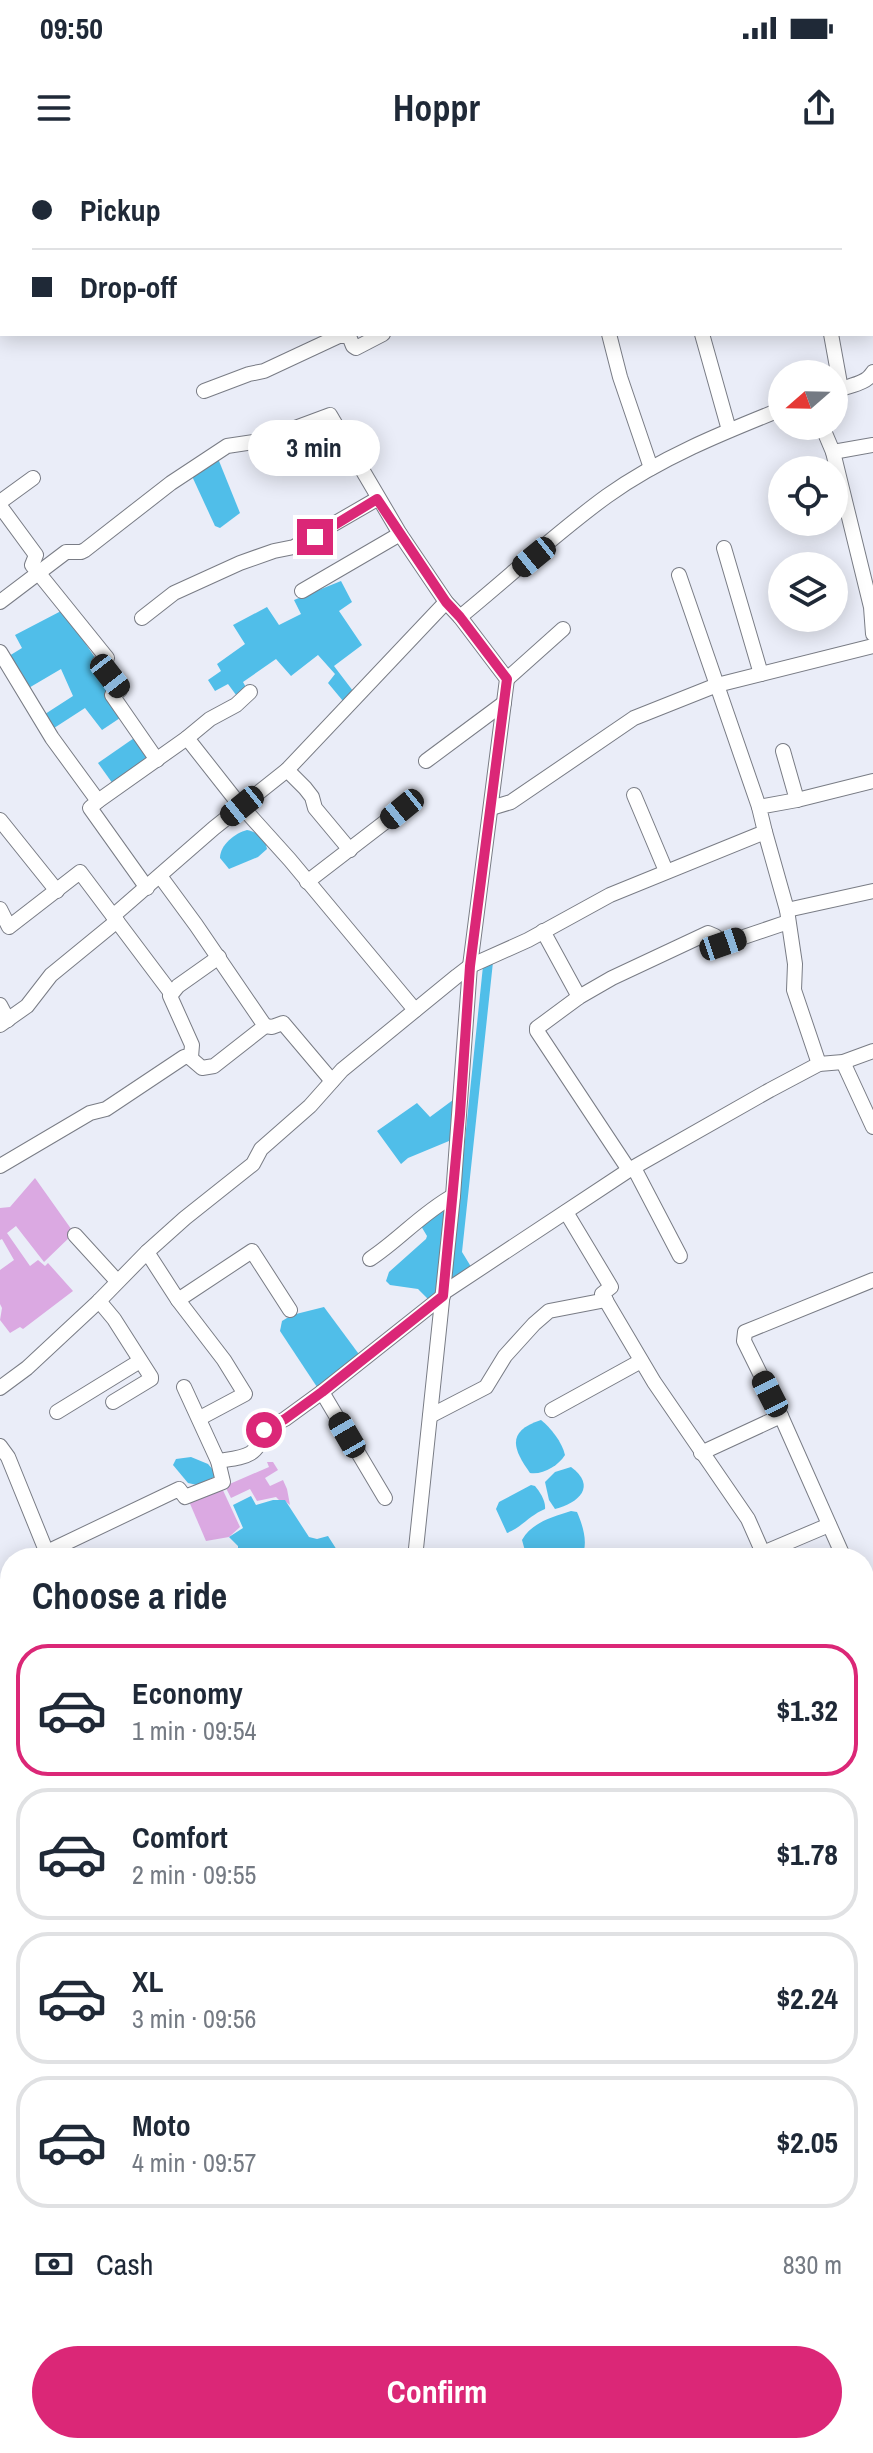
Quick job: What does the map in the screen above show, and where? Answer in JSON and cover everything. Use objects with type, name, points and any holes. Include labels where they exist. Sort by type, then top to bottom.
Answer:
[{"type":"street","points":[[204,391],[264,371],[339,336]]},
{"type":"street","points":[[349,336],[356,348],[379,336]]},
{"type":"street","points":[[610,336],[651,468]]},
{"type":"street","points":[[703,336],[729,430]]},
{"type":"street","points":[[831,336],[834,360]]},
{"type":"street","points":[[848,386],[862,382],[873,372]]},
{"type":"street","points":[[0,602],[66,552],[85,550],[171,483],[227,446],[260,441],[330,415],[400,534],[446,602],[507,679]]},
{"type":"street","points":[[460,617],[607,496],[651,468],[768,415]]},
{"type":"street","points":[[828,440],[871,607],[873,634]]},
{"type":"street","points":[[833,452],[873,445]]},
{"type":"street","points":[[33,478],[0,504],[33,549],[35,560],[32,565],[38,574],[107,658],[99,663],[120,690],[112,695],[157,760]]},
{"type":"street","points":[[142,618],[174,593],[240,563],[294,547],[377,499]]},
{"type":"street","points":[[302,591],[400,534]]},
{"type":"street","points":[[724,548],[761,674]]},
{"type":"street","points":[[679,575],[759,807],[788,916],[795,964],[794,990],[819,1064]]},
{"type":"street","points":[[0,1005],[4,1022],[27,1006],[51,975],[160,876],[287,770],[446,602]]},
{"type":"street","points":[[416,1548],[453,1196],[470,966],[507,679],[563,629]]},
{"type":"street","points":[[491,808],[511,802],[634,718],[717,685],[873,646]]},
{"type":"street","points":[[0,652],[52,738],[98,801]]},
{"type":"street","points":[[147,888],[90,808],[250,692]]},
{"type":"street","points":[[426,761],[504,703]]},
{"type":"street","points":[[187,738],[415,1010]]},
{"type":"street","points":[[783,751],[797,800]]},
{"type":"street","points":[[287,770],[305,788],[315,808],[350,850]]},
{"type":"street","points":[[759,807],[873,781]]},
{"type":"street","points":[[634,795],[666,871]]},
{"type":"street","points":[[307,882],[402,809]]},
{"type":"street","points":[[0,820],[57,891]]},
{"type":"street","points":[[0,1388],[27,1368],[185,1218],[253,1164],[261,1149],[369,1047],[470,966],[610,895],[765,832]]},
{"type":"street","points":[[0,909],[9,927],[80,872],[171,993],[171,1002],[192,1045],[191,1057]]},
{"type":"street","points":[[160,876],[265,1026]]},
{"type":"street","points":[[680,1256],[631,1169],[537,1028],[579,997],[612,978],[708,933],[723,944],[788,916],[873,891]]},
{"type":"street","points":[[543,931],[579,997]]},
{"type":"street","points":[[171,993],[219,957]]},
{"type":"street","points":[[0,1166],[90,1113],[106,1109],[184,1057],[191,1057],[202,1068],[214,1066],[265,1026],[283,1023],[332,1081]]},
{"type":"street","points":[[218,1461],[258,1449],[264,1430],[322,1392],[443,1294],[631,1169],[819,1064],[843,1062],[873,1051]]},
{"type":"street","points":[[843,1062],[873,1127]]},
{"type":"street","points":[[370,1259],[392,1245],[423,1215],[453,1196]]},
{"type":"street","points":[[566,1212],[611,1287],[602,1294],[641,1361],[748,1519],[759,1548]]},
{"type":"street","points":[[75,1235],[117,1281]]},
{"type":"street","points":[[178,1300],[252,1251],[290,1310]]},
{"type":"street","points":[[147,1252],[245,1394],[200,1418]]},
{"type":"street","points":[[839,1548],[744,1341],[745,1332],[873,1280]]},
{"type":"street","points":[[430,1416],[486,1387],[505,1356],[549,1311],[606,1300]]},
{"type":"street","points":[[99,1301],[114,1319],[151,1379],[113,1402]]},
{"type":"street","points":[[57,1412],[140,1361]]},
{"type":"street","points":[[552,1410],[641,1361]]},
{"type":"street","points":[[61,1548],[179,1489],[185,1497],[223,1482],[218,1461],[184,1387]]},
{"type":"street","points":[[322,1392],[385,1498]]},
{"type":"street","points":[[701,1453],[781,1416]]},
{"type":"street","points":[[0,1446],[8,1457],[45,1548]]},
{"type":"street","points":[[778,1548],[829,1525]]},
{"type":"shaded area","points":[[35,1178],[74,1233],[44,1262],[16,1226],[7,1233],[30,1266],[38,1260],[45,1266],[48,1263],[73,1291],[23,1329],[20,1327],[10,1333],[0,1320],[0,1270],[14,1260],[0,1240],[0,1208],[10,1207]]},
{"type":"shaded area","points":[[267,1462],[273,1462],[278,1470],[265,1478],[270,1486],[283,1480],[290,1505],[276,1497],[257,1501],[250,1489],[231,1498],[225,1486],[269,1467]]},
{"type":"shaded area","points":[[221,1486],[240,1527],[229,1537],[206,1541],[188,1499]]},
{"type":"water","points":[[217,456],[240,513],[220,528],[215,526],[191,474]]},
{"type":"water","points":[[341,581],[352,602],[339,611],[362,645],[334,666],[353,691],[343,701],[328,683],[335,674],[318,655],[291,676],[276,659],[243,682],[248,691],[239,699],[228,684],[215,691],[208,680],[221,671],[217,664],[245,644],[233,625],[267,607],[279,625],[301,614],[294,600]]},
{"type":"water","points":[[63,610],[116,689],[123,716],[102,730],[85,708],[51,730],[42,716],[73,696],[61,669],[27,689],[9,656],[22,648],[15,635]]},
{"type":"water","points":[[137,736],[152,757],[113,784],[98,763]]},
{"type":"water","points":[[247,830],[260,836],[267,849],[258,857],[229,869],[220,858],[225,844]]},
{"type":"water","points":[[493,962],[462,1252],[473,1270],[450,1284],[483,966]]},
{"type":"water","points":[[457,1097],[455,1136],[401,1164],[377,1131],[417,1103],[430,1117]]},
{"type":"water","points":[[446,1207],[437,1292],[430,1301],[418,1289],[390,1285],[386,1281],[389,1272],[426,1239],[421,1226]]},
{"type":"water","points":[[324,1307],[361,1357],[319,1390],[280,1331],[282,1321],[292,1315]]},
{"type":"water","points":[[541,1420],[556,1436],[565,1455],[550,1469],[530,1473],[519,1456],[516,1441],[522,1429]]},
{"type":"water","points":[[191,1457],[208,1464],[214,1471],[214,1477],[197,1485],[188,1483],[173,1465],[176,1459]]},
{"type":"water","points":[[571,1467],[583,1481],[582,1493],[571,1503],[555,1509],[549,1500],[545,1482],[555,1472]]},
{"type":"water","points":[[531,1485],[541,1494],[545,1509],[507,1533],[496,1509],[499,1502]]},
{"type":"water","points":[[251,1496],[256,1505],[285,1500],[309,1537],[317,1539],[328,1536],[336,1548],[238,1548],[229,1537],[243,1528],[233,1505]]},
{"type":"water","points":[[571,1511],[577,1512],[585,1548],[524,1548],[522,1540],[526,1534],[544,1521]]},
{"type":"route","points":[[264,1430],[322,1392],[443,1296],[470,966],[507,679],[446,602],[377,499],[315,537]]}]
